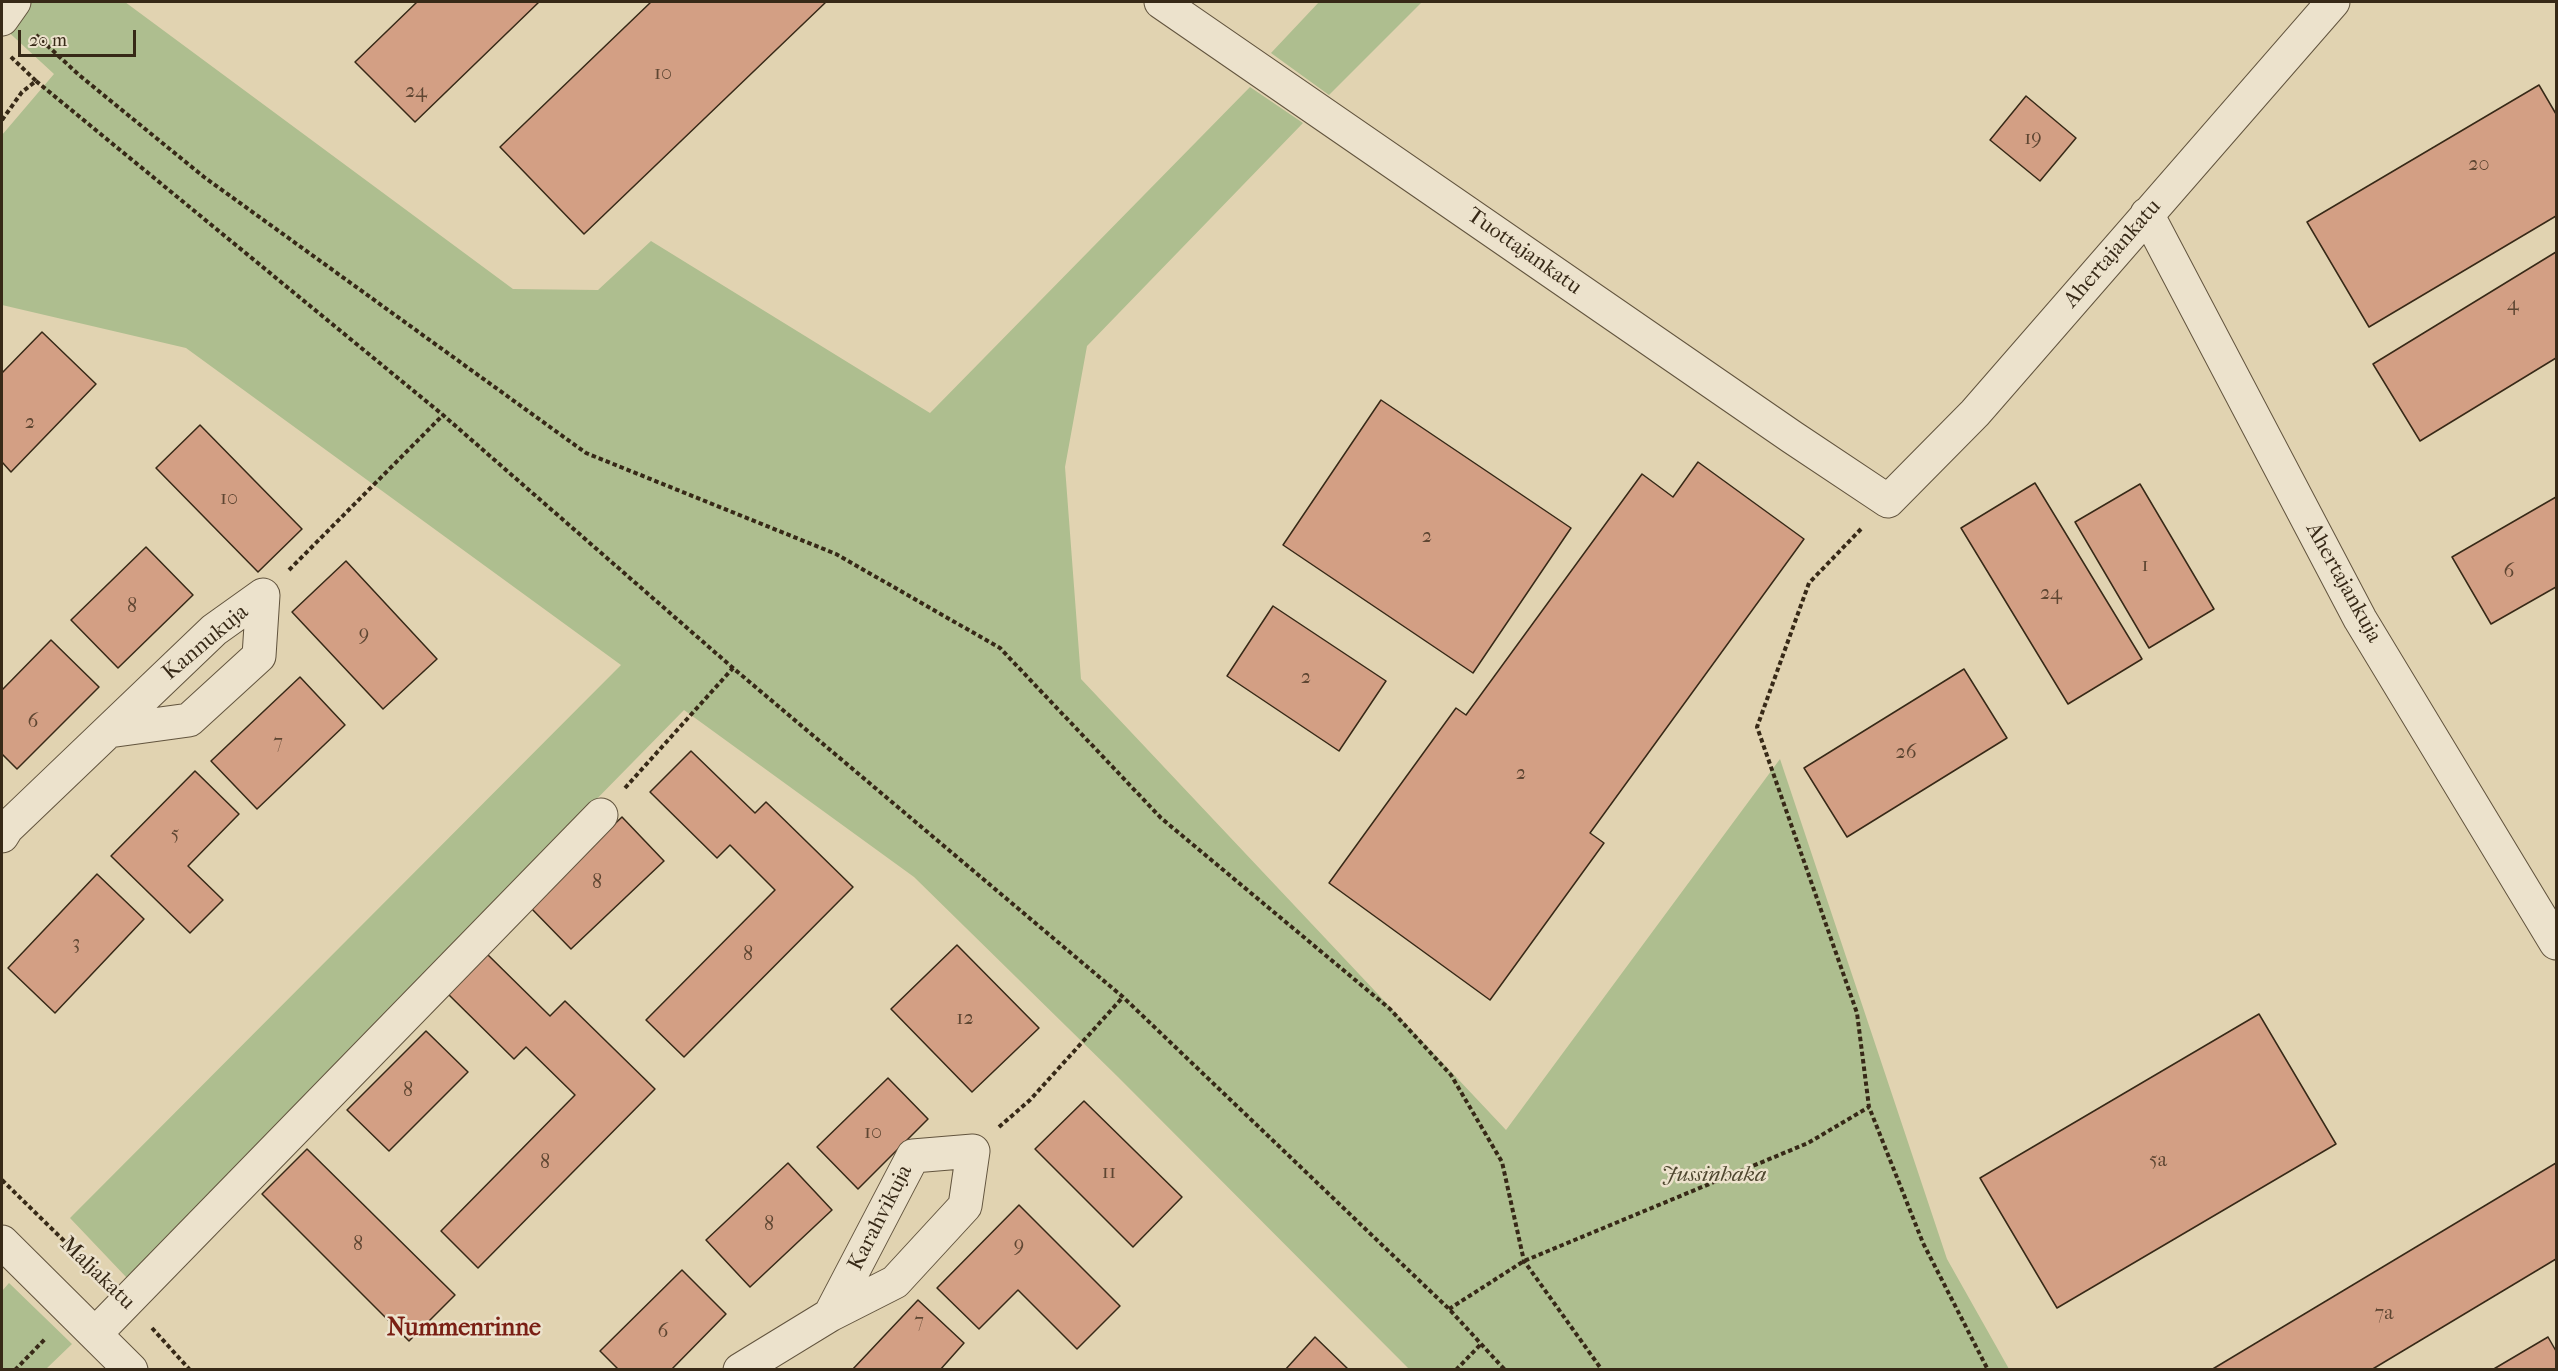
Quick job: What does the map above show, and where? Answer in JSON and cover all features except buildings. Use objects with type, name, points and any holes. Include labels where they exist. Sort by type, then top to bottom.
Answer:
[{"type":"street","name":"Tuottajankatu","points":[[1161,2],[1772,424],[1888,501]]},
{"type":"street","name":"Ahertajankatu","points":[[1888,501],[1975,413],[2333,2]]},
{"type":"street","name":"Ahertajankuja","points":[[2147,214],[2360,619],[2556,943]]},
{"type":"street","name":"Kannukuja","points":[[109,731],[189,720],[259,656],[263,595]]},
{"type":"street","name":"Kannukuja","points":[[2,836],[7,828],[214,630],[263,595]]},
{"type":"street","points":[[96,1333],[601,814]]},
{"type":"street","name":"Karahvikuja","points":[[740,1370],[830,1315],[895,1282],[965,1206],[973,1151],[913,1156],[830,1315]]},
{"type":"street","name":"Maljakatu","points":[[2,1242],[131,1370]]},
{"type":"path","points":[[8,10],[79,75],[204,177],[586,453],[836,554],[1000,648],[1161,818],[1390,1009],[1450,1075],[1502,1162],[1524,1262],[1602,1370]]},
{"type":"path","points":[[10,55],[36,81],[443,415],[733,668],[1123,997],[1449,1309],[1505,1370]]},
{"type":"path","points":[[2,120],[22,92],[36,81]]},
{"type":"path","points":[[263,595],[443,415]]},
{"type":"path","points":[[1888,501],[1809,583],[1757,727],[1857,1013],[1869,1107],[1923,1243],[1988,1370]]},
{"type":"path","points":[[601,814],[733,668]]},
{"type":"path","points":[[973,1151],[1030,1100],[1123,997]]},
{"type":"path","points":[[1449,1309],[1524,1262],[1808,1143],[1869,1107]]},
{"type":"path","name":"Maljakatu","points":[[2,1180],[126,1300],[190,1370]]},
{"type":"path","points":[[1456,1370],[1480,1345]]},
{"type":"green space","name":"Jussinhaka","points":[[2,2],[125,2],[513,289],[598,290],[651,241],[930,413],[1250,87],[1303,123],[1087,346],[1065,467],[1081,679],[1506,1130],[1780,759],[1947,1259],[2009,1369],[1409,1369],[1118,1077],[914,877],[684,710],[127,1278],[70,1218],[621,665],[186,348],[2,305],[2,135],[54,74],[2,26]]},
{"type":"green space","points":[[1319,2],[1422,2],[1329,95],[1271,53]]},
{"type":"green space","points":[[9,1283],[72,1344],[46,1369],[2,1369],[2,1291]]},
{"type":"district","name":"Nummenrinne","points":[[464,1329]]}]
